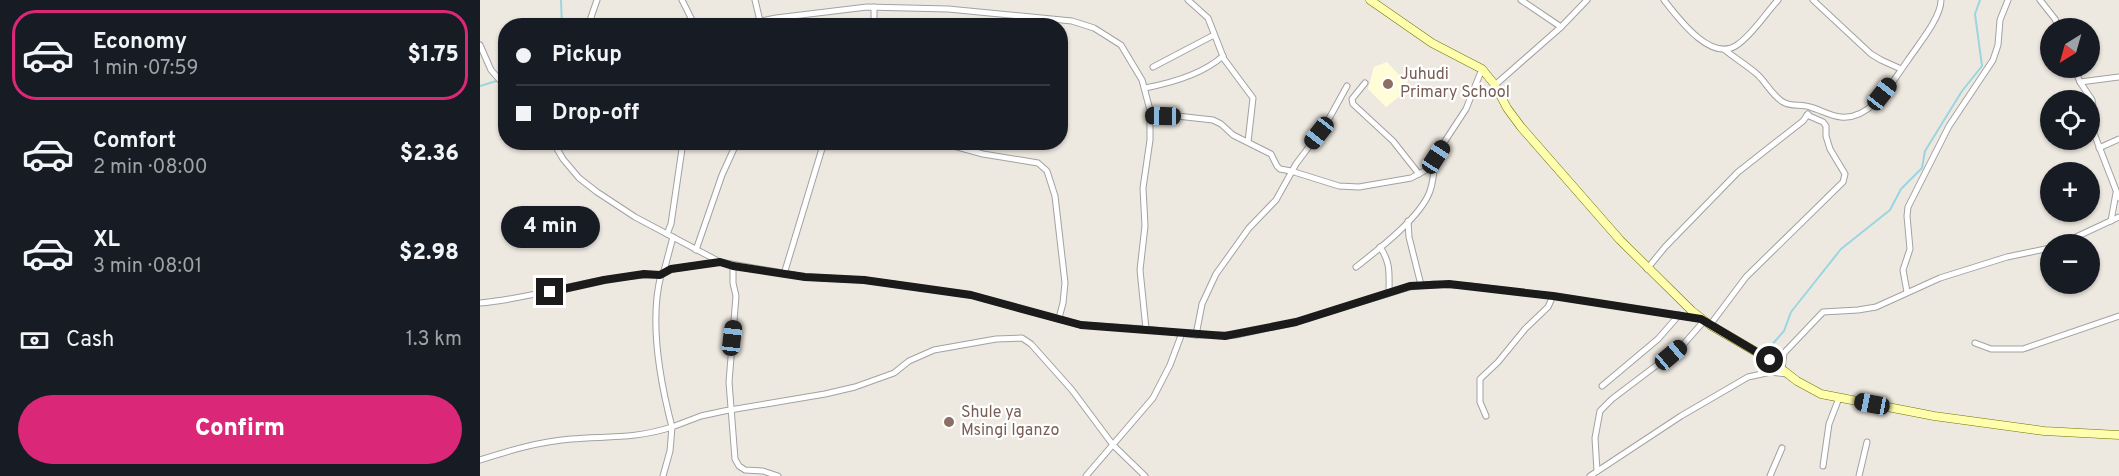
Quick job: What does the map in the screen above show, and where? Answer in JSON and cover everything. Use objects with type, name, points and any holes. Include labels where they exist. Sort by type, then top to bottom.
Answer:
[{"type":"street","points":[[591,18],[597,0]]},
{"type":"street","points":[[682,0],[691,18]]},
{"type":"street","points":[[755,0],[759,18]]},
{"type":"street","points":[[1188,0],[1208,18],[1223,56],[1253,98],[1248,142]]},
{"type":"street","points":[[1370,0],[1432,43],[1482,69],[1521,127],[1647,269],[1705,322],[1764,356],[1797,381]]},
{"type":"street","points":[[1495,86],[1561,27],[1587,0]]},
{"type":"street","points":[[1664,0],[1676,16],[1696,35],[1708,45],[1725,50],[1757,74],[1782,102],[1809,106],[1838,117],[1857,115],[1875,103],[1938,14],[1941,0]]},
{"type":"street","points":[[1725,50],[1736,46],[1745,38],[1778,0]]},
{"type":"street","points":[[1813,0],[1871,54],[1901,69]]},
{"type":"street","points":[[1907,292],[1903,270],[1910,249],[1908,207],[1949,126],[1993,60],[1998,45],[2000,20],[2008,0]]},
{"type":"street","points":[[2040,0],[2054,18]]},
{"type":"street","points":[[1526,1],[1561,27]]},
{"type":"street","points":[[784,18],[874,7],[889,3],[1045,18]]},
{"type":"street","points":[[874,7],[874,18]]},
{"type":"street","points":[[1068,21],[1094,28],[1121,45],[1136,66],[1145,88],[1150,116],[1150,141],[1143,188],[1145,221],[1140,270],[1146,328]]},
{"type":"street","points":[[1154,67],[1214,35]]},
{"type":"street","points":[[480,45],[491,70],[498,78]]},
{"type":"street","points":[[1145,88],[1212,65],[1223,56]]},
{"type":"street","points":[[1150,116],[1213,120],[1233,135],[1271,154],[1276,166],[1280,169],[1324,183],[1350,188],[1400,181],[1426,170],[1436,157],[1466,109],[1482,69]]},
{"type":"street","points":[[2080,82],[2119,77]]},
{"type":"street","points":[[2078,78],[2085,90]]},
{"type":"street","points":[[1365,83],[1352,99],[1353,104],[1393,141],[1419,174]]},
{"type":"street","points":[[1196,335],[1202,304],[1213,279],[1249,228],[1276,200],[1291,171],[1330,118],[1347,86]]},
{"type":"street","points":[[1647,269],[1671,240],[1738,172],[1803,121],[1807,116],[1809,106]]},
{"type":"street","points":[[1597,471],[1595,438],[1600,411],[1612,399],[1682,346],[1746,277],[1843,182],[1845,174],[1832,154],[1826,136],[1826,126],[1823,122],[1807,116]]},
{"type":"street","points":[[2100,148],[2119,140]]},
{"type":"street","points":[[558,150],[579,178],[627,212],[720,262],[820,279],[864,280],[950,291],[1081,325],[1146,328],[1196,335],[1225,336],[1257,331],[1313,317],[1389,292],[1421,285],[1460,285],[1553,296],[1679,315],[1705,322]]},
{"type":"street","points":[[663,476],[670,451],[672,427],[663,391],[656,316],[682,150]]},
{"type":"street","points":[[696,250],[725,166],[733,150]]},
{"type":"street","points":[[784,274],[822,150]]},
{"type":"street","points":[[967,150],[1038,163],[1047,171],[1054,195],[1065,283],[1064,303],[1059,318]]},
{"type":"street","points":[[2100,150],[2118,195],[2112,221]]},
{"type":"street","points":[[1356,267],[1408,221],[1431,190],[1436,157]]},
{"type":"street","points":[[2083,234],[2119,217]]},
{"type":"street","points":[[1408,221],[1409,237],[1421,285]]},
{"type":"street","points":[[1380,247],[1388,261],[1389,292]]},
{"type":"street","points":[[1782,369],[1782,358],[1786,350],[1823,312],[1869,309],[1929,282],[2018,254],[2040,250]]},
{"type":"street","points":[[480,303],[526,297],[623,277],[662,273],[692,265],[720,262]]},
{"type":"street","points":[[733,266],[736,296],[730,368],[735,459],[745,470],[763,471],[778,476]]},
{"type":"street","points":[[1486,416],[1480,402],[1480,379],[1548,307],[1553,296]]},
{"type":"street","points":[[1602,386],[1658,339],[1679,315]]},
{"type":"street","points":[[1975,343],[1991,349],[2023,349],[2119,316]]},
{"type":"street","points":[[1086,476],[1153,398],[1170,365],[1182,333]]},
{"type":"street","points":[[480,460],[533,444],[643,435],[701,416],[855,387],[894,373],[909,361],[934,350],[996,339],[1022,338],[1031,344],[1072,390],[1113,445],[1145,476]]},
{"type":"street","points":[[1590,476],[1681,416],[1748,377],[1771,372],[1786,374],[1821,394],[1839,398],[1997,426],[2119,435]]},
{"type":"street","points":[[1823,466],[1829,424],[1839,398]]},
{"type":"street","points":[[1859,476],[1867,441]]},
{"type":"street","points":[[1770,476],[1782,448]]},
{"type":"shaded area","name":"Juhudi Primary School","points":[[1387,62],[1398,74],[1408,80],[1406,91],[1386,107],[1368,89],[1374,67]]},
{"type":"waterway","points":[[561,0],[562,18]]},
{"type":"waterway","points":[[1769,348],[1784,331],[1791,312],[1841,249],[1890,210],[1901,189],[1922,168],[1925,151],[1962,91],[1982,66],[1975,14],[1980,0]]},
{"type":"waterway","points":[[480,86],[498,80]]},
{"type":"place","name":"Juhudi Primary School","points":[[1388,84]]},
{"type":"place","name":"Shule ya Msingi Iganzo","points":[[949,422]]},
{"type":"route","points":[[550,292],[604,280],[644,274],[660,275],[671,269],[720,262],[820,279],[864,280],[971,295],[1081,325],[1146,328],[1196,335],[1225,336],[1250,333],[1296,322],[1410,286],[1449,284],[1553,296],[1701,319],[1770,360]]}]
